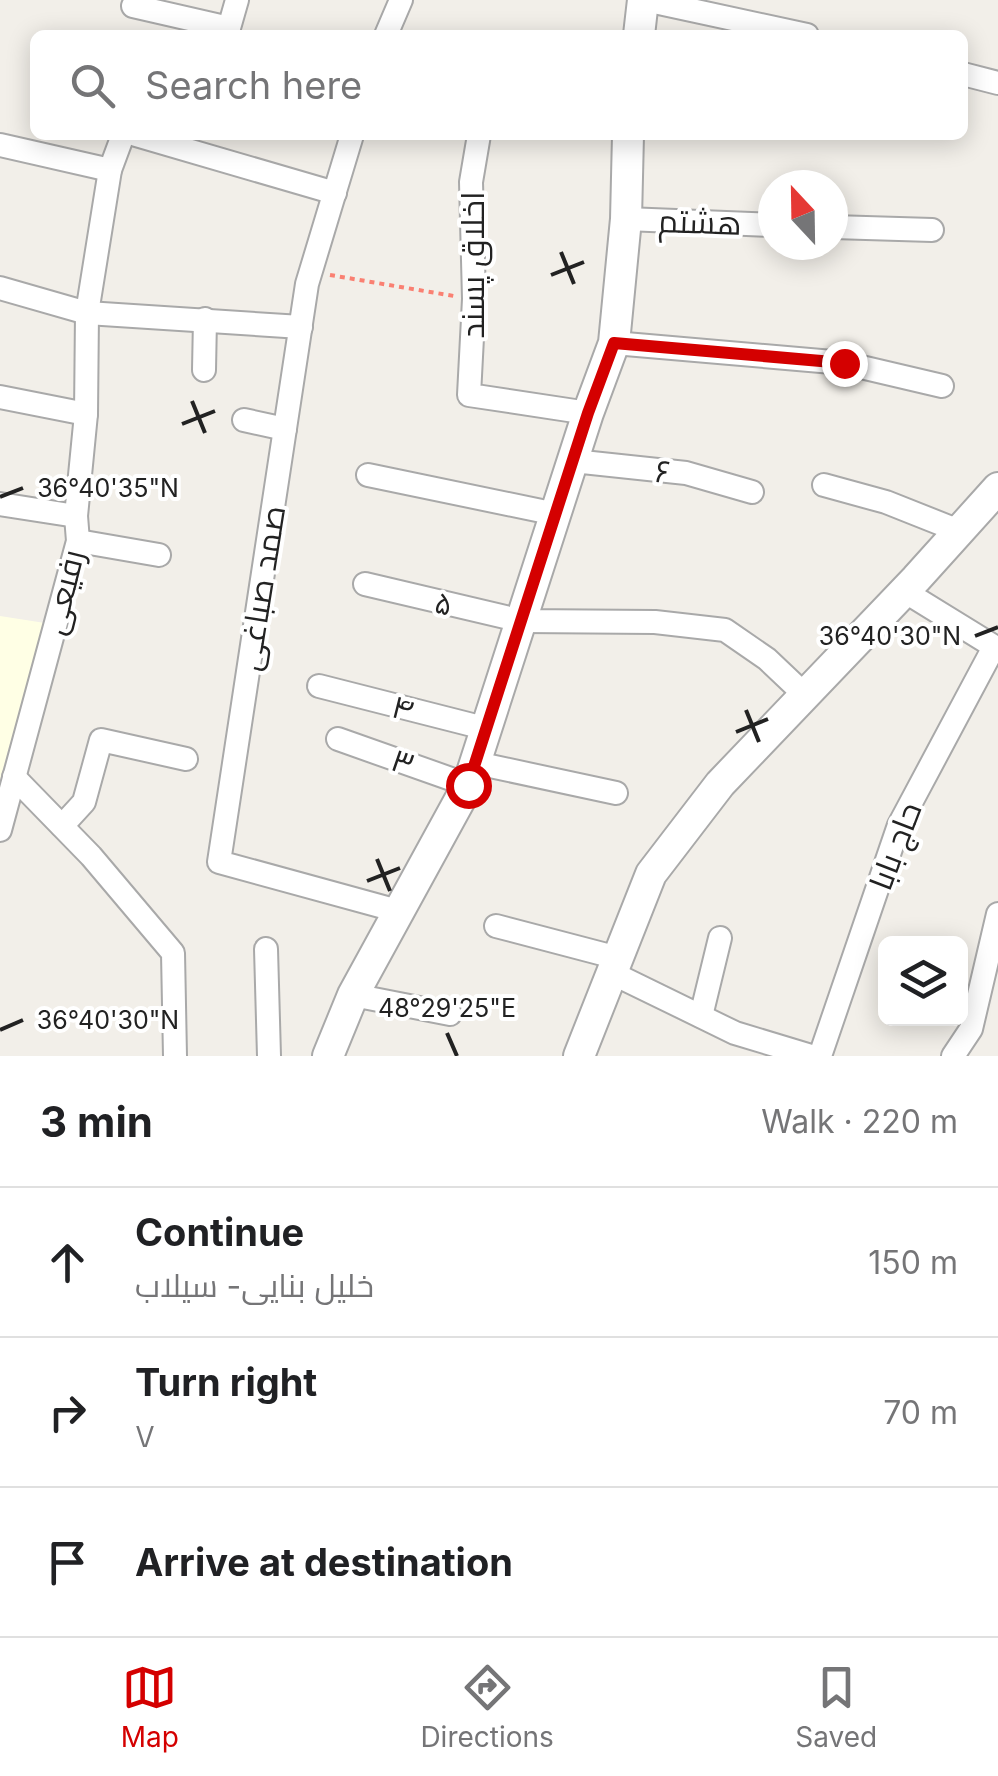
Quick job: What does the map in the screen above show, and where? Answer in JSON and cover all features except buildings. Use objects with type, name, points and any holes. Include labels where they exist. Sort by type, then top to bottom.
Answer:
[{"type":"street","points":[[229,30],[237,0]]},
{"type":"street","points":[[388,30],[401,0]]},
{"type":"street","points":[[640,30],[644,0],[784,30]]},
{"type":"street","points":[[132,6],[221,30]]},
{"type":"street","points":[[968,75],[998,83]]},
{"type":"street","name":"رفیعی","points":[[0,830],[78,541],[76,516],[86,414],[87,312],[110,170],[121,140]]},
{"type":"street","points":[[169,140],[195,144],[335,193]]},
{"type":"street","name":"صمد صباغی","points":[[351,140],[311,272],[300,327],[219,862],[398,911]]},
{"type":"street","name":"اخلاق پسند","points":[[478,140],[471,182],[474,299],[470,395],[588,413]]},
{"type":"street","points":[[328,1056],[353,995],[472,774],[488,729],[614,343],[626,219],[628,140]]},
{"type":"street","points":[[0,145],[110,170]]},
{"type":"street","name":"هشتم","points":[[626,219],[758,223]]},
{"type":"street","points":[[848,227],[932,230]]},
{"type":"street","points":[[0,288],[87,312],[300,327]]},
{"type":"street","points":[[204,370],[205,320]]},
{"type":"street","points":[[614,343],[844,363],[942,386]]},
{"type":"street","points":[[0,398],[86,414]]},
{"type":"street","points":[[244,420],[285,429]]},
{"type":"street","name":"۶","points":[[573,461],[686,474],[752,492]]},
{"type":"street","points":[[368,475],[556,514]]},
{"type":"street","points":[[824,486],[886,502],[959,531]]},
{"type":"street","points":[[580,1056],[651,874],[720,784],[996,493]]},
{"type":"street","points":[[0,504],[76,516]]},
{"type":"street","points":[[78,541],[159,556]]},
{"type":"street","name":"۵","points":[[365,584],[522,622],[655,622],[725,630],[767,659],[805,695]]},
{"type":"street","points":[[904,591],[996,648]]},
{"type":"street","name":"حاج بابا","points":[[820,1056],[899,825],[996,648]]},
{"type":"street","name":"۴","points":[[319,686],[488,729]]},
{"type":"street","name":"۳","points":[[338,739],[472,774],[616,793]]},
{"type":"street","points":[[62,826],[84,802],[101,740],[186,758]]},
{"type":"street","points":[[14,777],[173,953],[176,1056]]},
{"type":"street","points":[[953,1056],[970,1028],[998,914]]},
{"type":"street","points":[[496,926],[615,965],[735,1033],[776,1051],[811,1056]]},
{"type":"street","points":[[701,1016],[720,938]]},
{"type":"street","points":[[266,948],[269,1056]]},
{"type":"street","points":[[353,995],[450,1014]]},
{"type":"path","points":[[311,272],[474,299]]},
{"type":"shaded area","points":[[0,616],[45,623],[0,779]]},
{"type":"route","points":[[468,785],[614,343],[844,363]]}]
